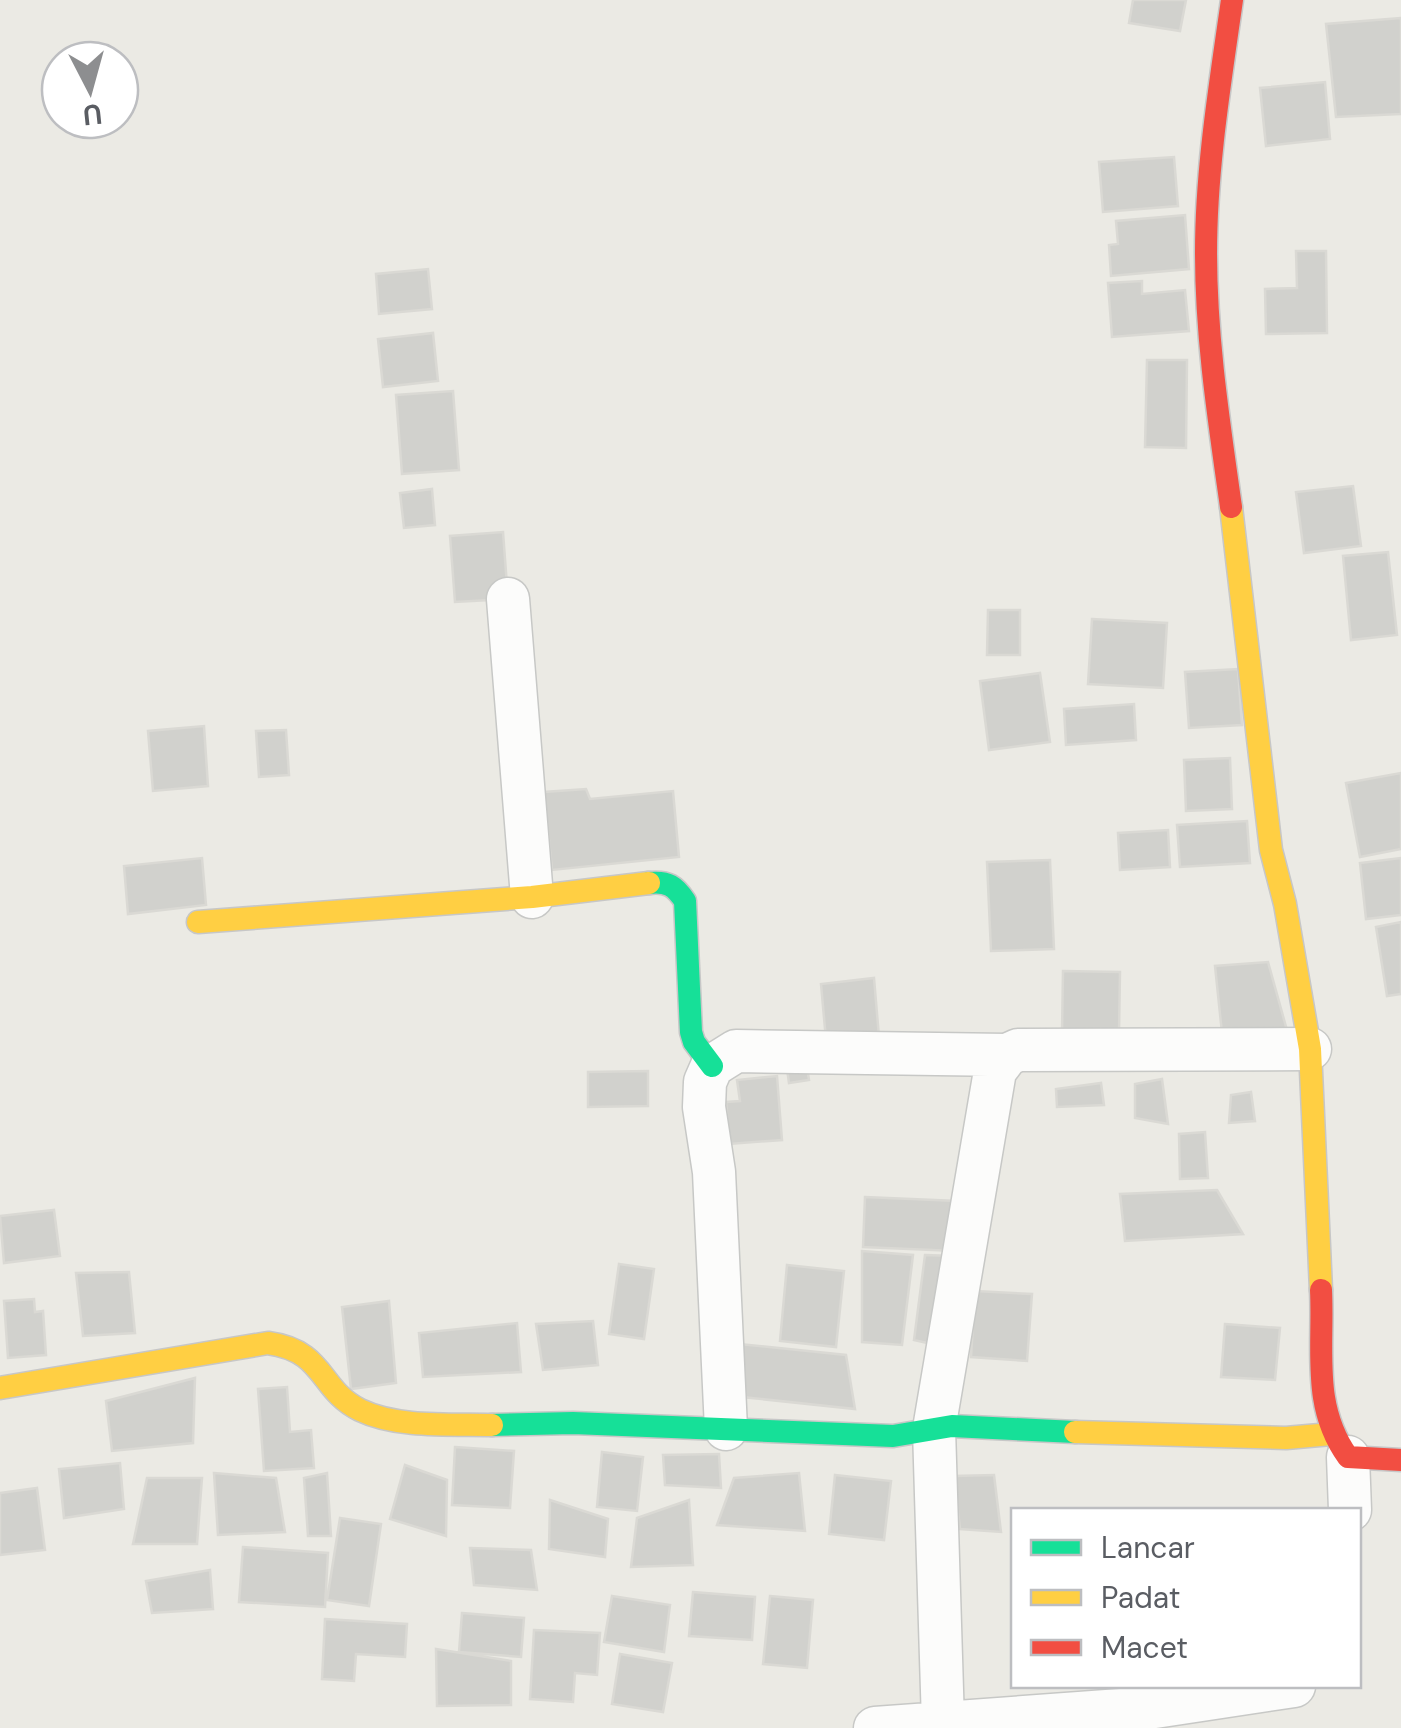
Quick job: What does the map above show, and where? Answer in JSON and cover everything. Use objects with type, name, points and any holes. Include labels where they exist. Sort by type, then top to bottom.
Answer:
[{"type":"street","points":[[1232,0],[1214,125],[1206,251],[1210,356],[1271,850],[1285,904],[1310,1049],[1323,1336],[1318,1375],[1324,1419],[1340,1445],[1350,1508]]},
{"type":"street","points":[[508,599],[532,897]]},
{"type":"street","points":[[198,922],[532,897],[662,882],[675,887],[684,901],[691,1032],[712,1066]]},
{"type":"street","points":[[726,1429],[714,1172],[704,1107],[712,1066],[736,1051],[1007,1055],[1018,1050],[1310,1049]]},
{"type":"street","points":[[943,1723],[934,1429],[995,1071],[1007,1055]]},
{"type":"street","points":[[0,1388],[268,1343],[304,1351],[348,1402],[376,1416],[529,1428],[573,1423],[893,1436],[952,1426],[1286,1438],[1340,1445],[1401,1460]]},
{"type":"street","points":[[875,1728],[1148,1708],[1281,1688]]},
{"type":"building","points":[[1133,0],[1186,0],[1180,31],[1129,23]]},
{"type":"building","points":[[1401,18],[1401,114],[1336,117],[1326,24]]},
{"type":"building","points":[[1325,82],[1330,139],[1266,146],[1260,88]]},
{"type":"building","points":[[1174,157],[1178,206],[1103,212],[1099,162]]},
{"type":"building","points":[[1185,215],[1189,269],[1111,276],[1109,245],[1118,244],[1116,221]]},
{"type":"building","points":[[1296,251],[1326,251],[1327,333],[1266,334],[1265,289],[1297,288]]},
{"type":"building","points":[[428,269],[432,309],[379,314],[376,274]]},
{"type":"building","points":[[1142,281],[1142,294],[1185,290],[1189,331],[1112,337],[1108,283]]},
{"type":"building","points":[[433,333],[438,381],[383,387],[378,339]]},
{"type":"building","points":[[1147,360],[1187,360],[1186,448],[1145,447]]},
{"type":"building","points":[[453,391],[459,470],[402,474],[396,395]]},
{"type":"building","points":[[1353,486],[1361,546],[1304,553],[1296,492]]},
{"type":"building","points":[[432,489],[435,525],[404,528],[400,493]]},
{"type":"building","points":[[503,532],[508,599],[455,602],[450,536]]},
{"type":"building","points":[[1388,552],[1397,635],[1351,640],[1343,556]]},
{"type":"building","points":[[988,610],[1020,610],[1020,655],[987,655]]},
{"type":"building","points":[[1092,619],[1167,623],[1163,688],[1088,684]]},
{"type":"building","points":[[1238,669],[1242,725],[1189,728],[1185,672]]},
{"type":"building","points":[[1040,673],[1050,742],[989,750],[980,681]]},
{"type":"building","points":[[1134,704],[1136,740],[1066,745],[1064,709]]},
{"type":"building","points":[[204,726],[208,786],[153,791],[148,731]]},
{"type":"building","points":[[286,730],[289,775],[259,777],[256,731]]},
{"type":"building","points":[[1230,758],[1232,809],[1186,811],[1184,760]]},
{"type":"building","points":[[1401,773],[1401,849],[1360,857],[1346,783]]},
{"type":"building","points":[[586,789],[590,799],[673,791],[679,857],[552,870],[544,792]]},
{"type":"building","points":[[1247,821],[1250,863],[1180,867],[1177,825]]},
{"type":"building","points":[[1168,830],[1170,867],[1120,870],[1118,833]]},
{"type":"building","points":[[202,858],[206,905],[128,914],[124,866]]},
{"type":"building","points":[[1401,858],[1401,915],[1366,919],[1360,863]]},
{"type":"building","points":[[1050,860],[1054,949],[991,951],[987,862]]},
{"type":"building","points":[[1401,922],[1401,994],[1387,996],[1376,927]]},
{"type":"building","points":[[1268,962],[1288,1034],[1222,1033],[1215,966]]},
{"type":"building","points":[[1063,971],[1120,972],[1119,1032],[1062,1032]]},
{"type":"building","points":[[874,978],[879,1037],[826,1040],[821,984]]},
{"type":"building","points":[[807,1067],[809,1080],[789,1083],[787,1069]]},
{"type":"building","points":[[648,1071],[648,1106],[588,1107],[588,1072]]},
{"type":"building","points":[[777,1076],[782,1140],[729,1144],[726,1102],[740,1101],[737,1080]]},
{"type":"building","points":[[1162,1079],[1168,1124],[1135,1118],[1135,1084]]},
{"type":"building","points":[[1101,1083],[1104,1105],[1057,1107],[1056,1089]]},
{"type":"building","points":[[1251,1092],[1255,1121],[1229,1123],[1231,1095]]},
{"type":"building","points":[[1205,1132],[1208,1178],[1180,1179],[1179,1134]]},
{"type":"building","points":[[1217,1190],[1243,1234],[1125,1241],[1120,1194]]},
{"type":"building","points":[[865,1197],[957,1201],[955,1251],[863,1247]]},
{"type":"building","points":[[54,1210],[60,1256],[4,1263],[0,1216]]},
{"type":"building","points":[[862,1251],[913,1255],[902,1345],[862,1342]]},
{"type":"building","points":[[925,1255],[953,1256],[936,1345],[914,1340]]},
{"type":"building","points":[[619,1264],[654,1269],[644,1339],[609,1334]]},
{"type":"building","points":[[787,1265],[844,1271],[836,1347],[780,1341]]},
{"type":"building","points":[[129,1272],[135,1333],[83,1336],[76,1273]]},
{"type":"building","points":[[975,1291],[1032,1294],[1027,1361],[971,1357]]},
{"type":"building","points":[[34,1299],[35,1312],[43,1311],[46,1355],[8,1358],[4,1301]]},
{"type":"building","points":[[389,1301],[396,1383],[351,1389],[342,1307]]},
{"type":"building","points":[[593,1321],[598,1365],[543,1370],[536,1324]]},
{"type":"building","points":[[517,1323],[521,1372],[423,1377],[419,1333]]},
{"type":"building","points":[[1225,1324],[1280,1328],[1275,1380],[1221,1377]]},
{"type":"building","points":[[739,1344],[846,1355],[855,1409],[742,1397]]},
{"type":"building","points":[[195,1378],[193,1443],[112,1451],[106,1401]]},
{"type":"building","points":[[287,1387],[290,1432],[311,1430],[314,1468],[264,1471],[258,1389]]},
{"type":"building","points":[[455,1447],[514,1451],[510,1508],[452,1505]]},
{"type":"building","points":[[602,1452],[643,1457],[637,1511],[597,1507]]},
{"type":"building","points":[[719,1454],[721,1488],[665,1485],[663,1455]]},
{"type":"building","points":[[120,1463],[124,1509],[64,1518],[59,1469]]},
{"type":"building","points":[[405,1465],[447,1480],[446,1536],[390,1519]]},
{"type":"building","points":[[214,1473],[276,1478],[285,1532],[218,1535]]},
{"type":"building","points":[[327,1473],[331,1536],[308,1536],[304,1478]]},
{"type":"building","points":[[799,1473],[805,1531],[717,1525],[734,1478]]},
{"type":"building","points":[[835,1475],[891,1481],[884,1540],[829,1534]]},
{"type":"building","points":[[994,1475],[1001,1532],[960,1529],[954,1476]]},
{"type":"building","points":[[147,1478],[202,1478],[197,1544],[133,1544]]},
{"type":"building","points":[[37,1488],[45,1550],[0,1555],[0,1493]]},
{"type":"building","points":[[550,1500],[608,1519],[605,1557],[549,1549]]},
{"type":"building","points":[[689,1500],[693,1565],[631,1567],[637,1518]]},
{"type":"building","points":[[340,1518],[381,1524],[369,1606],[327,1600]]},
{"type":"building","points":[[243,1547],[328,1553],[325,1607],[239,1602]]},
{"type":"building","points":[[470,1548],[531,1550],[537,1590],[474,1585]]},
{"type":"building","points":[[210,1570],[213,1609],[152,1613],[146,1581]]},
{"type":"building","points":[[693,1592],[755,1597],[752,1640],[689,1636]]},
{"type":"building","points":[[612,1596],[670,1605],[664,1652],[604,1642]]},
{"type":"building","points":[[770,1596],[813,1600],[807,1668],[763,1664]]},
{"type":"building","points":[[462,1613],[524,1618],[521,1657],[459,1652]]},
{"type":"building","points":[[325,1619],[407,1624],[405,1657],[356,1654],[354,1681],[322,1679]]},
{"type":"building","points":[[534,1630],[600,1633],[597,1675],[575,1673],[573,1702],[530,1699]]},
{"type":"building","points":[[436,1649],[511,1661],[511,1705],[437,1706]]},
{"type":"building","points":[[620,1654],[672,1663],[663,1712],[612,1704]]},
{"type":"traffic: fast","points":[[649,883],[670,886],[685,901],[691,1032],[712,1066]]},
{"type":"traffic: fast","points":[[492,1425],[573,1423],[893,1436],[952,1426],[1075,1432]]},
{"type":"traffic: slow","points":[[1231,507],[1271,850],[1285,904],[1310,1049],[1321,1290]]},
{"type":"traffic: slow","points":[[198,922],[532,897],[649,883]]},
{"type":"traffic: slow","points":[[0,1388],[268,1343],[301,1354],[346,1401],[375,1416],[424,1424],[492,1425]]},
{"type":"traffic: slow","points":[[1075,1432],[1286,1438],[1331,1434]]},
{"type":"traffic: jam","points":[[1231,507],[1211,349],[1206,253],[1211,158],[1232,0]]},
{"type":"traffic: jam","points":[[1321,1290],[1324,1397],[1336,1438],[1348,1457],[1401,1460]]}]
